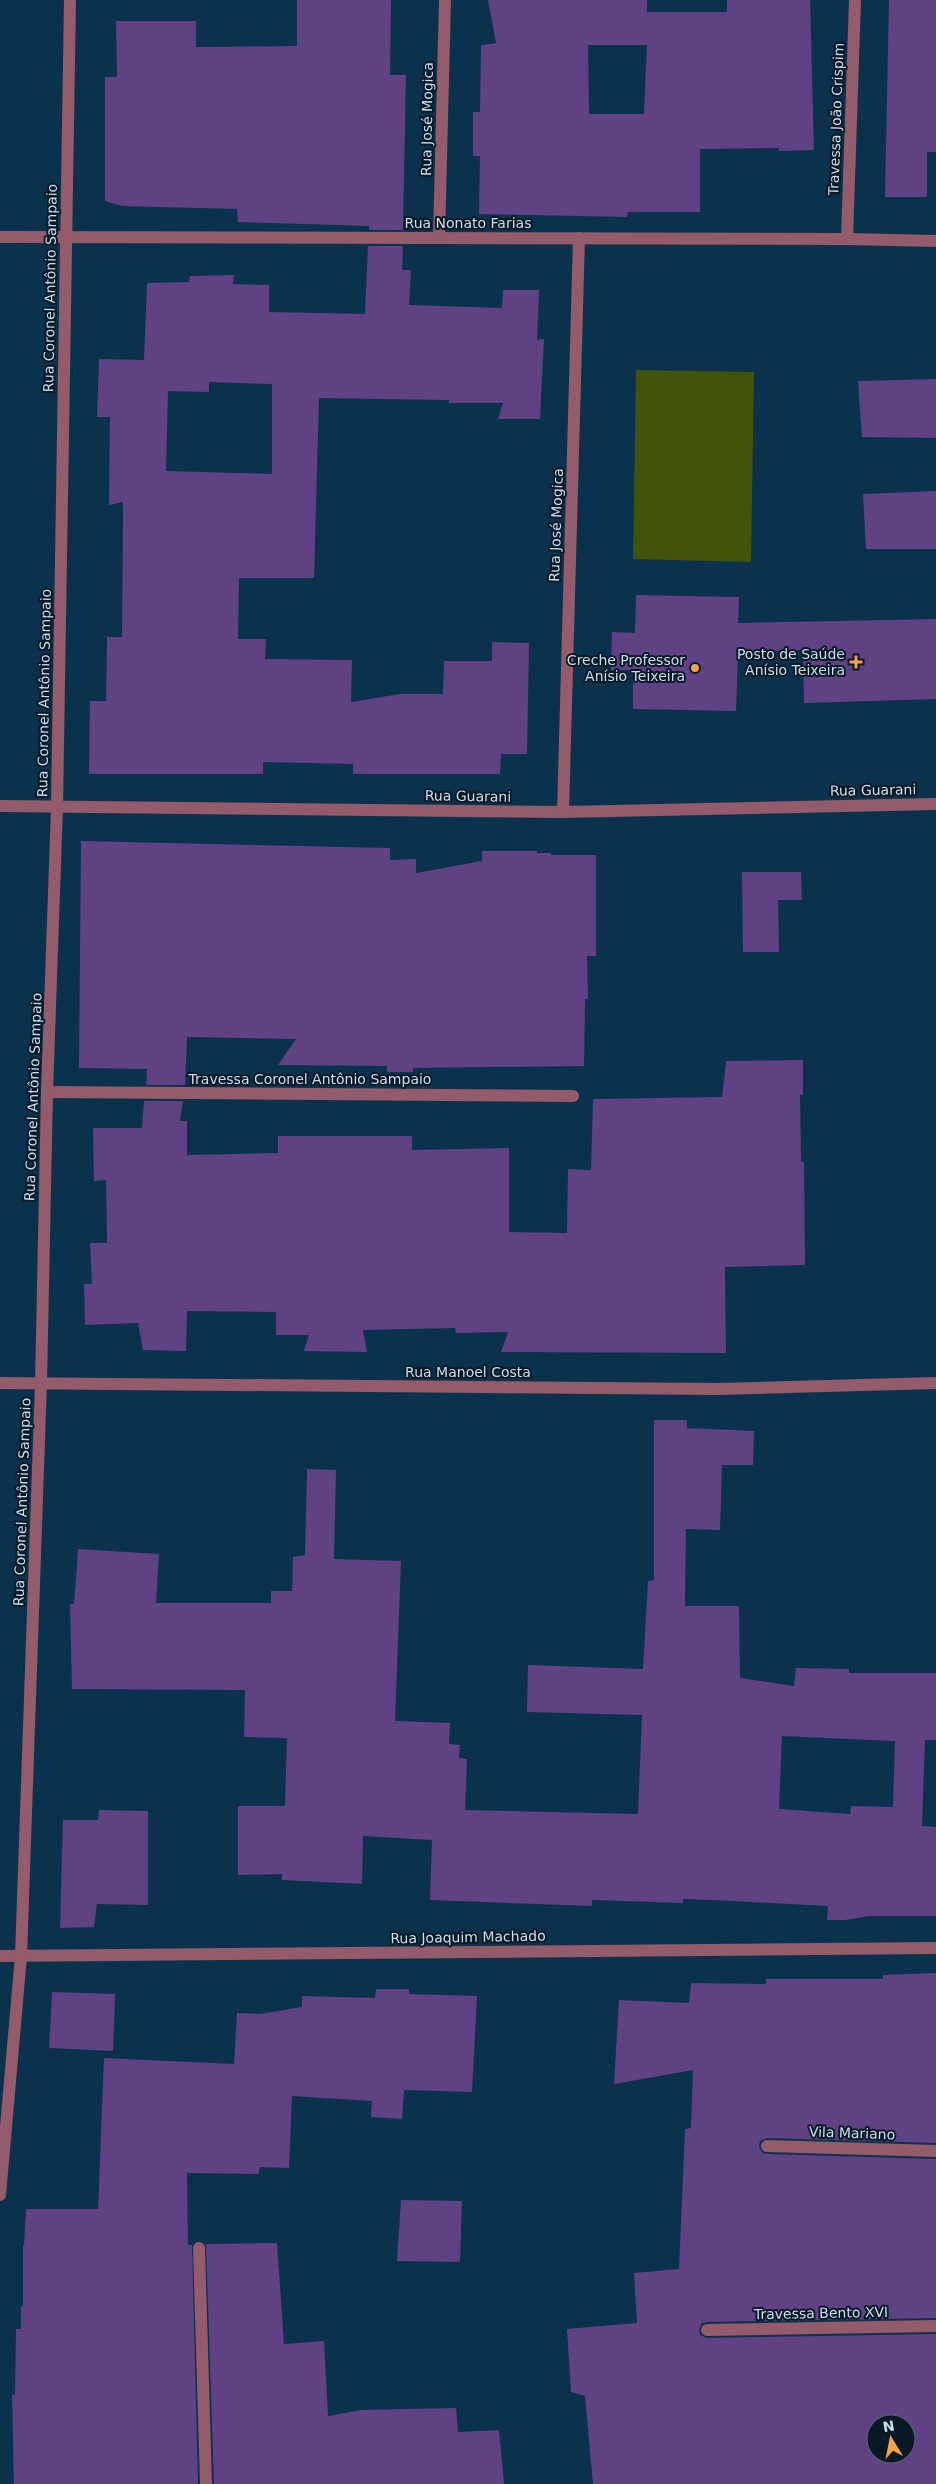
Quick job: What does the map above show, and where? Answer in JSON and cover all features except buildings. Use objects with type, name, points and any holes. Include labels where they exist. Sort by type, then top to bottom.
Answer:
[{"type":"street","name":"Rua Coronel Antônio Sampaio","points":[[0,2194],[20,1956],[41,1383],[47,1092],[57,807],[70,0]]},
{"type":"street","name":"Rua José Mogica","points":[[439,238],[445,0]]},
{"type":"street","name":"Travessa João Crispim","points":[[847,239],[855,0]]},
{"type":"street","name":"Rua Nonato Farias","points":[[0,237],[847,239],[936,242]]},
{"type":"street","name":"Rua José Mogica","points":[[563,812],[579,238]]},
{"type":"street","name":"Rua Guarani","points":[[0,806],[563,812],[936,804]]},
{"type":"street","name":"Travessa Coronel Antônio Sampaio","points":[[47,1092],[573,1096]]},
{"type":"street","name":"Rua Manoel Costa","points":[[0,1383],[718,1389],[936,1383]]},
{"type":"street","name":"Rua Joaquim Machado","points":[[0,1956],[936,1948]]},
{"type":"street","name":"Vila Mariano","points":[[767,2146],[936,2151]]},
{"type":"street","points":[[199,2248],[206,2484]]},
{"type":"street","name":"Travessa Bento XVI","points":[[707,2330],[936,2326]]},
{"type":"green space","points":[[636,370],[754,372],[751,562],[633,559]]},
{"type":"place","name":"Posto de Saúde Anísio Teixeira","points":[[856,662]]},
{"type":"place","name":"Creche Professor Anísio Teixeira","points":[[695,668]]}]
